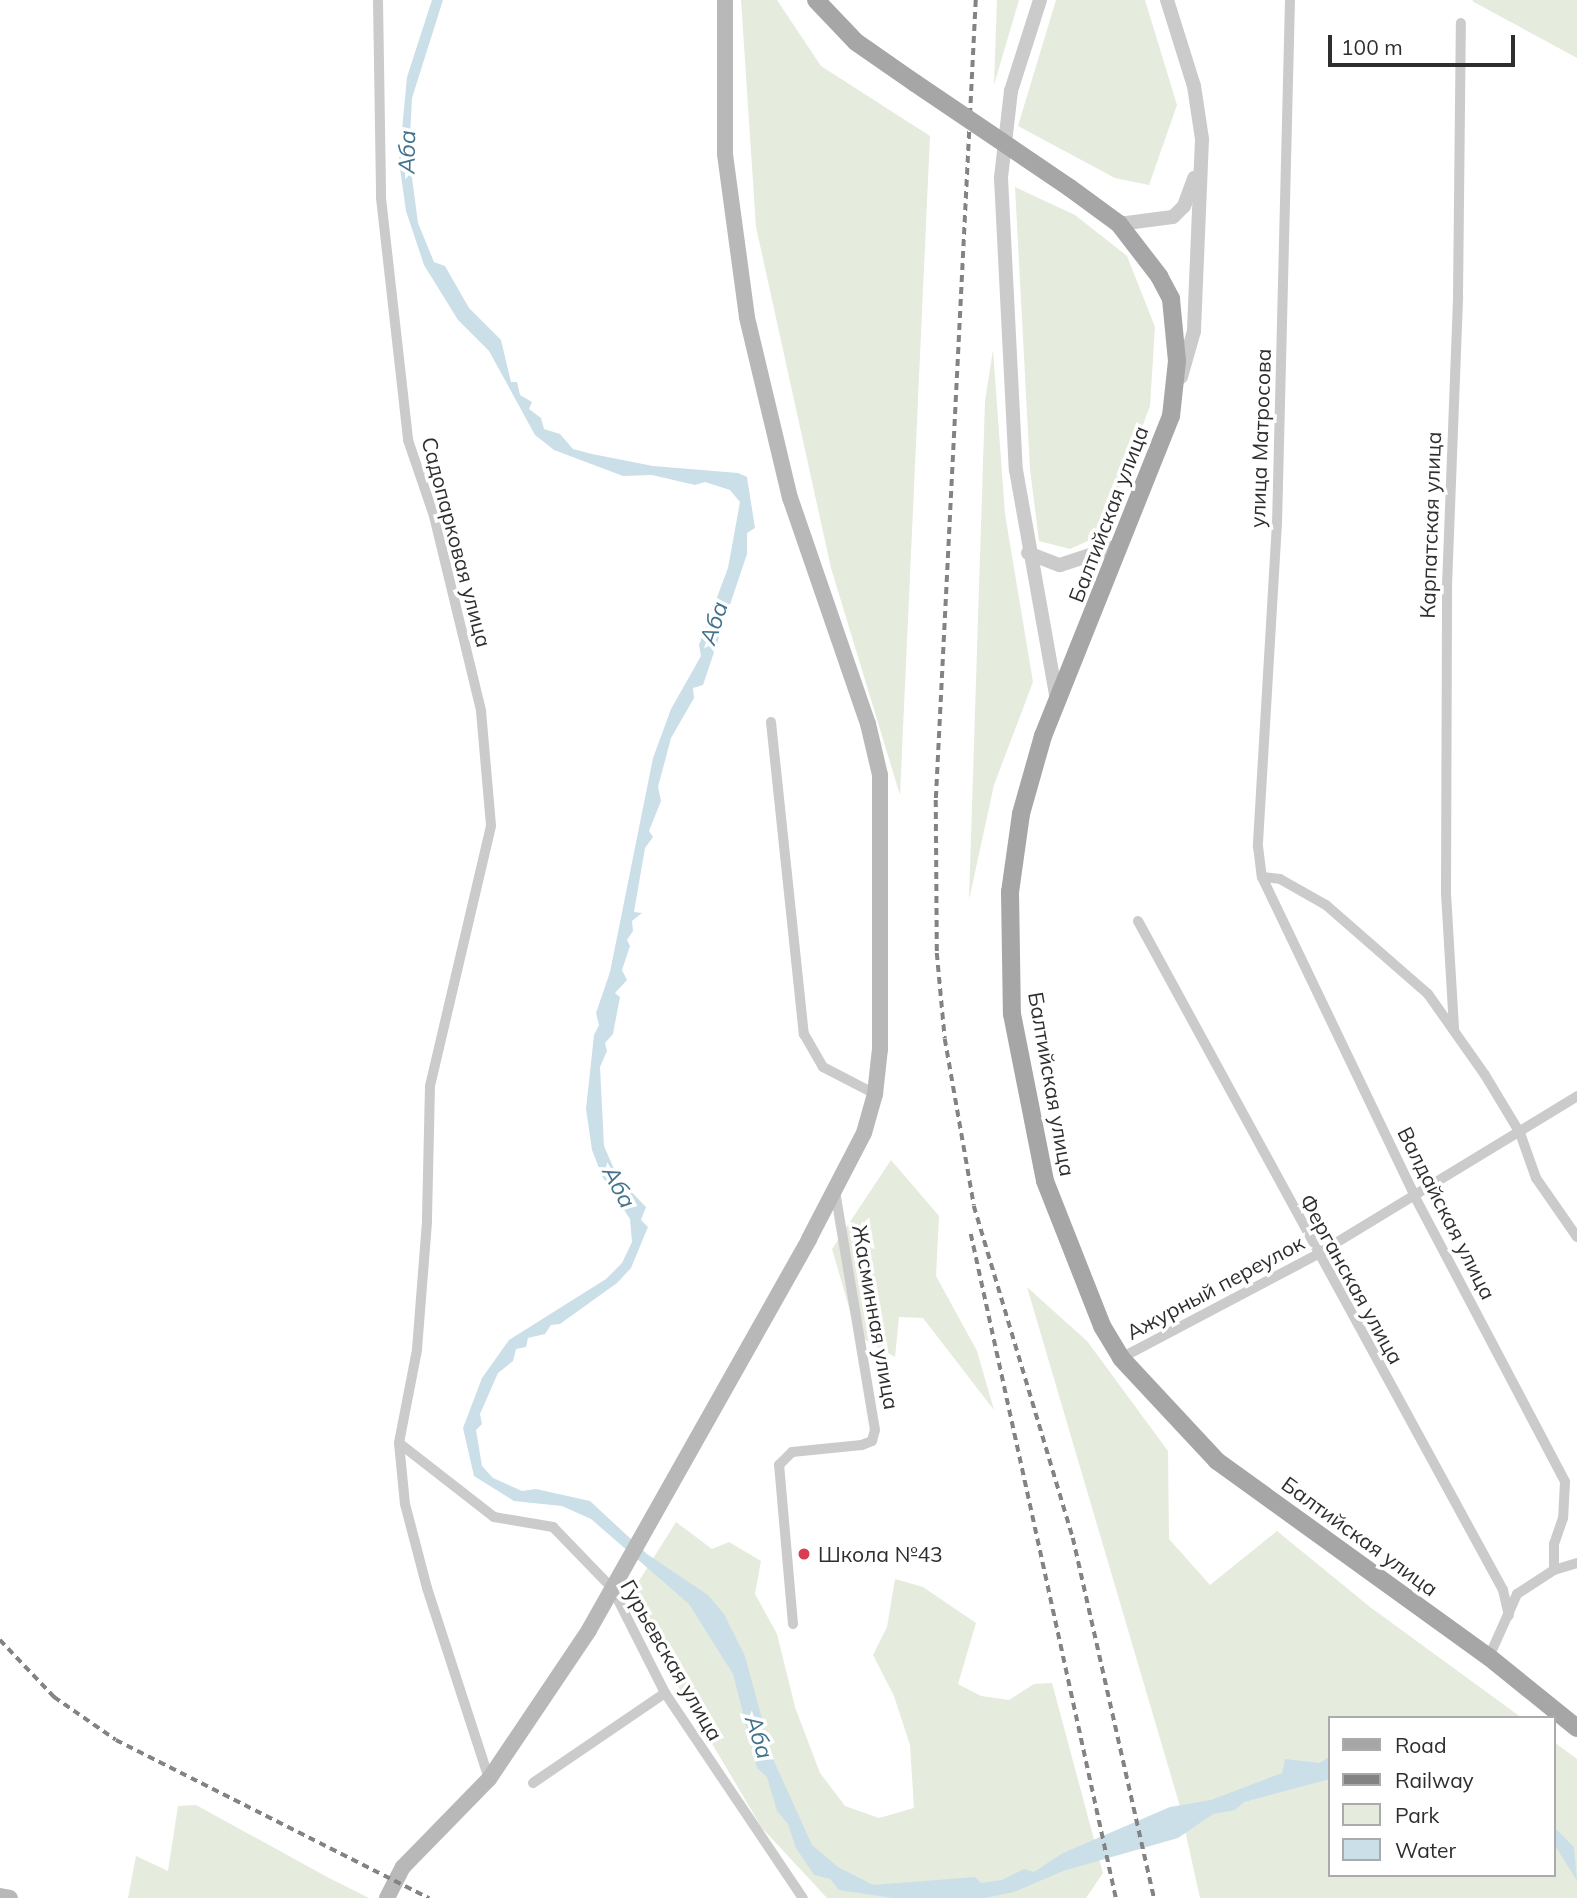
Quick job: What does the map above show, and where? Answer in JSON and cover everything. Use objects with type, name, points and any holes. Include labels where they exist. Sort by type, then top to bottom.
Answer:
[{"type":"main road","points":[[387,1898],[403,1867],[489,1779],[615,1583],[835,1190],[864,1133],[875,1094],[880,1049],[880,775],[867,724],[790,498],[747,317],[725,154],[725,0]]},
{"type":"main road","name":"Балтийская улица","points":[[816,0],[856,42],[1119,224],[1143,252],[1171,299],[1177,351],[1171,416],[1043,736],[1021,814],[1010,892],[1012,1014],[1045,1181],[1102,1326],[1121,1358],[1217,1461],[1489,1657],[1577,1728]]},
{"type":"main road","points":[[0,1896],[10,1898]]},
{"type":"street","name":"Садопарковая улица","points":[[379,0],[381,198],[408,440],[434,516],[481,711],[489,762],[491,825],[430,1086],[427,1223],[416,1350],[399,1443]]},
{"type":"street","points":[[1040,0],[1011,91],[1001,178],[1016,470],[1028,553],[1058,701]]},
{"type":"street","points":[[1167,0],[1194,86],[1202,139],[1194,331],[1171,416]]},
{"type":"street","name":"улица Матросова","points":[[1262,877],[1258,846],[1277,509],[1290,0]]},
{"type":"street","name":"Карпатская улица","points":[[1454,1028],[1446,892],[1447,586],[1458,296],[1461,23]]},
{"type":"street","points":[[1119,224],[1157,222],[1173,217],[1184,206],[1202,139]]},
{"type":"street","points":[[1028,553],[1060,565],[1121,545]]},
{"type":"street","points":[[771,722],[804,1034],[823,1067],[875,1094]]},
{"type":"street","name":"Карпатская улица","points":[[1262,877],[1280,879],[1326,905],[1428,994],[1454,1028],[1520,1133],[1536,1178],[1577,1237]]},
{"type":"street","name":"Валдайская улица","points":[[1262,877],[1415,1196],[1565,1482],[1563,1518],[1554,1544],[1555,1570]]},
{"type":"street","name":"Ферганская улица","points":[[1138,921],[1317,1255],[1503,1590],[1509,1615]]},
{"type":"street","name":"Ажурный переулок","points":[[1121,1358],[1317,1255],[1577,1096]]},
{"type":"street","name":"Жасминная улица","points":[[793,1624],[779,1465],[792,1452],[862,1445],[872,1441],[875,1430],[835,1190]]},
{"type":"street","points":[[399,1443],[405,1504],[427,1588],[489,1779]]},
{"type":"street","name":"Гурьевская улица","points":[[399,1443],[494,1517],[553,1527],[615,1583],[665,1693],[803,1898]]},
{"type":"street","points":[[1489,1657],[1517,1594],[1555,1570],[1577,1563]]},
{"type":"street","points":[[533,1783],[665,1693]]},
{"type":"green space","points":[[741,0],[777,0],[821,66],[930,136],[900,795],[831,568],[756,227]]},
{"type":"green space","points":[[997,0],[1019,0],[994,85]]},
{"type":"green space","points":[[1056,0],[1145,0],[1177,105],[1149,185],[1115,178],[1018,126]]},
{"type":"green space","points":[[1474,0],[1577,0],[1577,58],[1472,1]]},
{"type":"green space","points":[[1015,187],[1075,215],[1127,256],[1155,327],[1150,406],[1101,535],[1070,549],[1039,541],[1030,469]]},
{"type":"green space","points":[[993,350],[1005,514],[1033,682],[994,785],[969,900],[985,401]]},
{"type":"green space","points":[[891,1160],[939,1216],[936,1276],[977,1351],[994,1410],[923,1318],[899,1317],[895,1357],[857,1335],[832,1249]]},
{"type":"green space","points":[[1027,1287],[1087,1341],[1168,1451],[1169,1539],[1210,1585],[1277,1531],[1370,1607],[1519,1716],[1328,1716],[1328,1877],[1556,1877],[1556,1743],[1577,1759],[1577,1898],[1200,1898],[1179,1803]]},
{"type":"green space","points":[[676,1522],[712,1549],[729,1542],[761,1561],[755,1594],[777,1634],[795,1707],[820,1773],[845,1806],[879,1818],[914,1808],[910,1745],[894,1696],[873,1655],[887,1627],[895,1579],[923,1587],[976,1623],[958,1684],[981,1696],[1009,1700],[1034,1684],[1052,1683],[1103,1873],[1086,1898],[827,1898],[762,1828],[627,1600]]},
{"type":"green space","points":[[196,1805],[369,1898],[128,1898],[136,1856],[168,1871],[178,1806]]},
{"type":"water","name":"Аба","points":[[432,0],[443,0],[412,98],[409,155],[418,223],[434,262],[445,266],[469,308],[501,340],[511,382],[517,382],[520,395],[532,402],[529,409],[541,418],[544,429],[560,434],[573,449],[592,454],[653,466],[738,473],[747,477],[755,528],[747,533],[747,554],[703,685],[693,688],[694,698],[671,738],[658,787],[661,801],[649,831],[653,837],[645,848],[634,912],[642,913],[632,921],[633,931],[627,940],[630,946],[622,970],[627,980],[615,993],[620,997],[613,1034],[605,1043],[607,1051],[600,1067],[604,1146],[618,1178],[646,1207],[641,1220],[648,1227],[631,1268],[617,1283],[560,1324],[551,1325],[545,1334],[528,1338],[526,1347],[516,1349],[513,1361],[498,1373],[480,1414],[482,1424],[476,1430],[482,1466],[493,1478],[522,1491],[536,1489],[590,1501],[647,1554],[708,1595],[724,1614],[745,1656],[762,1719],[759,1728],[812,1845],[838,1867],[873,1885],[975,1877],[981,1883],[1002,1880],[1024,1869],[1034,1872],[1063,1853],[1170,1807],[1211,1800],[1282,1773],[1285,1759],[1320,1763],[1328,1757],[1328,1780],[1244,1802],[1235,1810],[1213,1814],[1178,1838],[1063,1871],[1014,1892],[985,1898],[893,1898],[839,1890],[830,1879],[814,1875],[796,1848],[788,1824],[777,1811],[767,1777],[757,1768],[733,1674],[689,1604],[591,1519],[562,1506],[514,1501],[474,1476],[463,1428],[482,1378],[509,1340],[606,1279],[622,1263],[632,1242],[630,1219],[602,1176],[592,1150],[586,1109],[594,1035],[599,1025],[596,1013],[610,972],[653,758],[671,709],[701,656],[699,645],[728,568],[740,502],[730,490],[705,482],[695,485],[652,475],[623,476],[554,450],[535,435],[489,351],[458,320],[424,265],[406,211],[399,161],[407,77]]},
{"type":"water","points":[[1556,1829],[1574,1847],[1577,1881],[1556,1847]]},
{"type":"railway","points":[[976,0],[936,800],[937,953],[945,1039],[974,1206],[1073,1538],[1154,1898]]},
{"type":"railway","points":[[971,1234],[1116,1898]]},
{"type":"railway","points":[[0,1640],[54,1697],[116,1740],[429,1898]]},
{"type":"place","name":"Школа №43","points":[[804,1554]]}]
